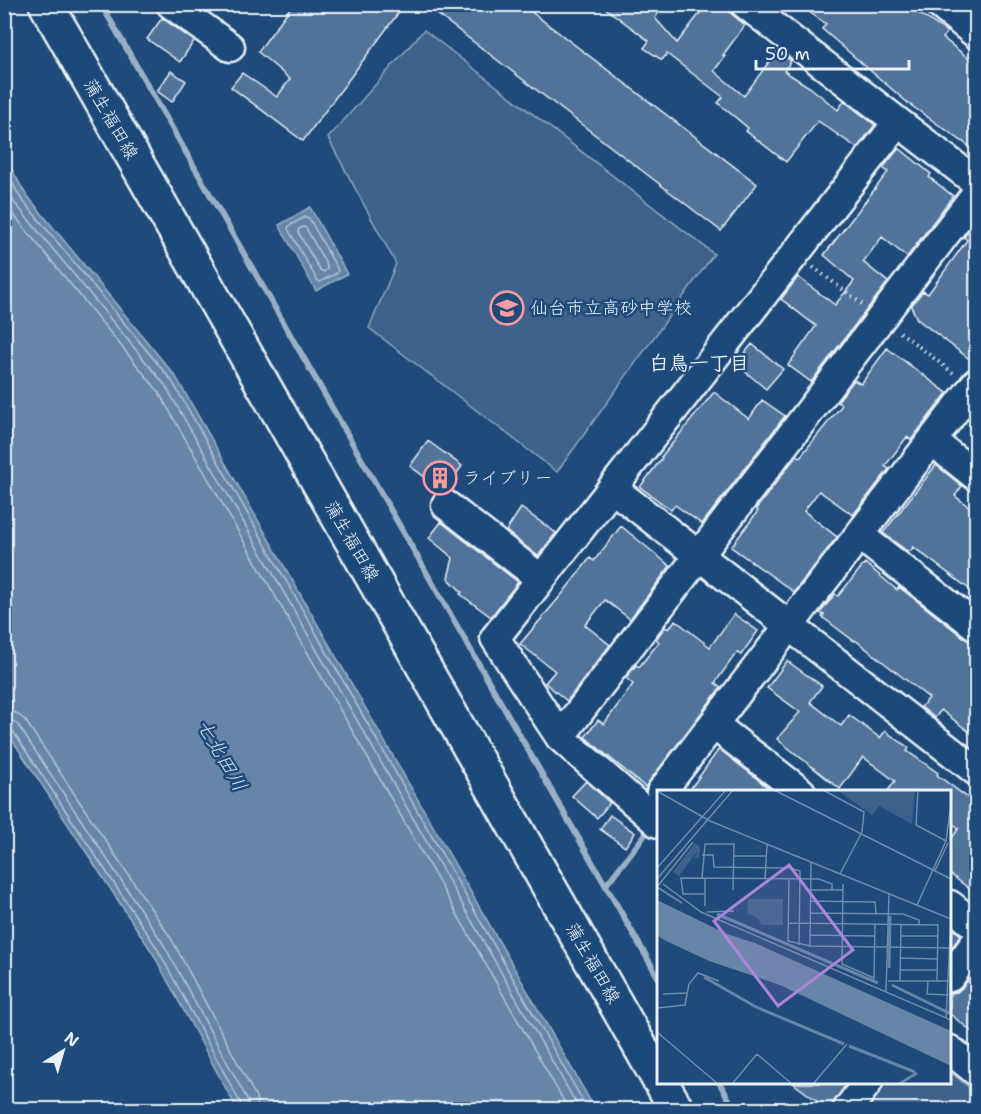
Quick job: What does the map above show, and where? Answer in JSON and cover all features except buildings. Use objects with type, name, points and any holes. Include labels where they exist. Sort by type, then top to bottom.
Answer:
[{"type":"main road","name":"蒲生福田線","points":[[46,4],[657,1076]]},
{"type":"main road","points":[[662,1084],[677,1110]]},
{"type":"street","points":[[171,4],[230,47]]},
{"type":"street","points":[[745,4],[976,182]]},
{"type":"street","points":[[939,4],[976,34]]},
{"type":"street","points":[[655,808],[560,737],[495,638],[898,122]]},
{"type":"street","points":[[560,737],[976,194]]},
{"type":"street","points":[[670,790],[720,730],[939,447],[976,383]]},
{"type":"street","points":[[939,447],[976,476]]},
{"type":"street","points":[[612,488],[976,771]]},
{"type":"street","points":[[446,505],[541,579]]},
{"type":"street","points":[[866,540],[976,626]]},
{"type":"street","points":[[720,730],[798,790]]},
{"type":"street","points":[[951,906],[976,926]]},
{"type":"street","points":[[951,975],[976,942]]},
{"type":"street","points":[[951,1051],[976,1071]]},
{"type":"street","points":[[847,1110],[867,1084]]},
{"type":"shaded area","points":[[424,30],[714,254],[557,472],[369,328],[396,264],[328,138]]},
{"type":"shaded area","points":[[951,1073],[976,1093],[976,1109],[861,1110],[879,1084],[951,1084]]},
{"type":"water","name":"七北田川","points":[[4,155],[25,193],[176,377],[595,1109],[237,1109],[152,952],[5,729]]},
{"type":"water","points":[[310,207],[347,274],[316,291],[279,225]]},
{"type":"waterway","points":[[101,4],[657,975]]},
{"type":"waterway","points":[[606,885],[651,827]]},
{"type":"waterway","points":[[720,1084],[735,1110]]},
{"type":"place","name":"仙台市立高砂中学校","points":[[507,308]]},
{"type":"place","name":"ライブリー","points":[[440,478]]},
{"type":"district","name":"白鳥一丁目","points":[[699,363]]}]
